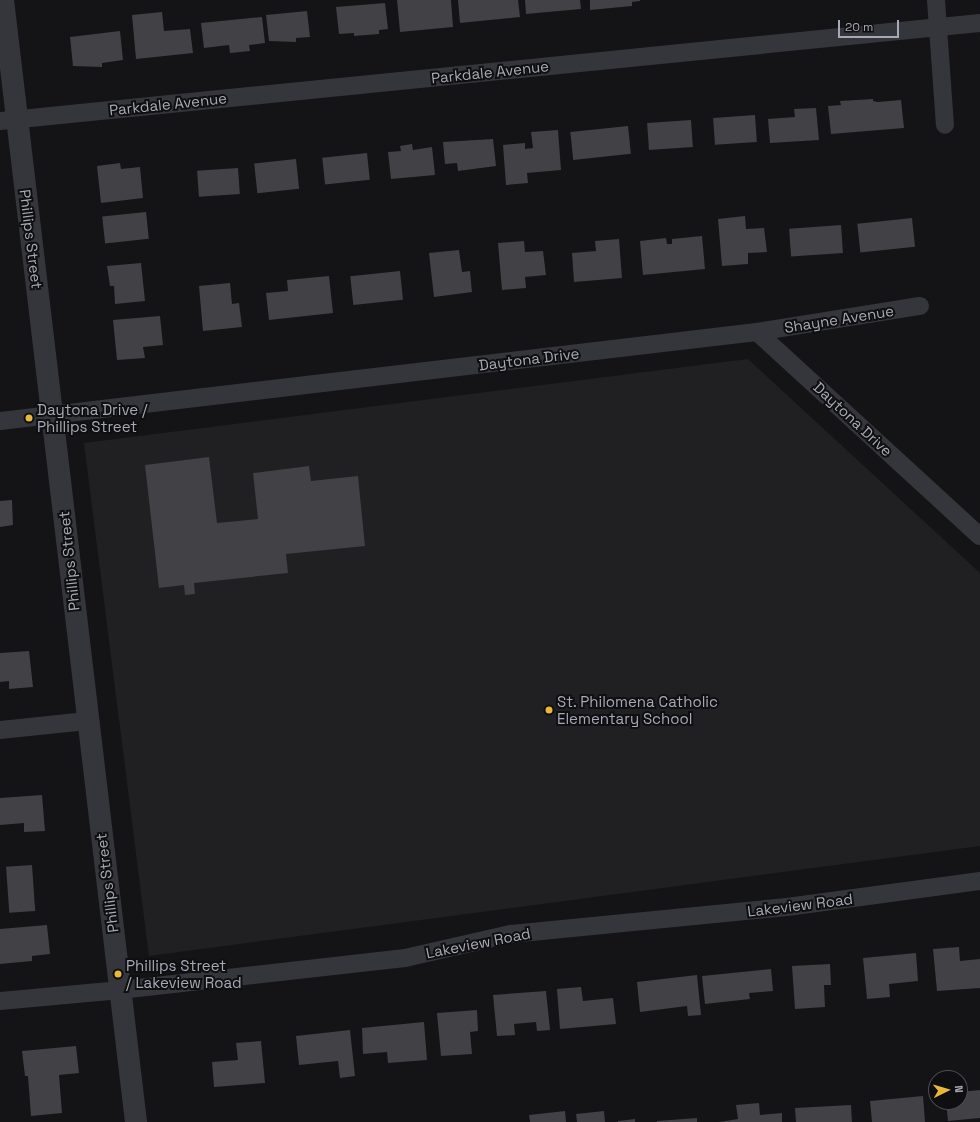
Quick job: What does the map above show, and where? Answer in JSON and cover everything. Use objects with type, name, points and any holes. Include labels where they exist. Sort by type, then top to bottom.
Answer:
[{"type":"street","name":"Phillips Street","points":[[3,0],[8,120],[53,416],[87,721],[136,1122]]},
{"type":"street","points":[[936,0],[945,125]]},
{"type":"street","name":"Parkdale Avenue","points":[[8,120],[980,23]]},
{"type":"street","name":"Shayne Avenue","points":[[757,332],[920,306]]},
{"type":"street","name":"Daytona Drive","points":[[0,421],[53,416],[757,332],[980,536]]},
{"type":"street","points":[[0,730],[87,721]]},
{"type":"street","name":"Lakeview Road","points":[[0,1000],[120,990],[405,958],[511,934],[787,907],[980,881]]},
{"type":"shaded area","name":"St. Philomena Catholic Elementary School","points":[[748,359],[980,573],[980,846],[149,956],[84,443]]},
{"type":"building","points":[[397,0],[451,0],[453,27],[400,32]]},
{"type":"building","points":[[458,0],[518,0],[520,17],[460,23]]},
{"type":"building","points":[[525,0],[580,0],[581,9],[526,14]]},
{"type":"building","points":[[590,0],[640,1],[632,2],[632,6],[590,10]]},
{"type":"building","points":[[385,3],[388,29],[379,30],[379,34],[354,36],[354,33],[339,34],[336,7]]},
{"type":"building","points":[[307,11],[310,37],[296,38],[296,42],[269,41],[266,15]]},
{"type":"building","points":[[162,12],[164,31],[190,29],[193,53],[136,59],[132,15]]},
{"type":"building","points":[[262,17],[265,43],[249,45],[250,51],[230,53],[229,45],[204,48],[201,23]]},
{"type":"building","points":[[120,31],[123,60],[102,63],[102,67],[73,66],[70,37]]},
{"type":"building","points":[[873,99],[873,101],[878,102],[901,100],[904,128],[831,134],[828,106],[841,105],[840,101]]},
{"type":"building","points":[[816,108],[819,140],[770,143],[768,119],[795,117],[794,109]]},
{"type":"building","points":[[755,115],[757,142],[715,145],[713,118]]},
{"type":"building","points":[[691,120],[693,147],[649,150],[647,123]]},
{"type":"building","points":[[628,126],[631,154],[573,160],[570,132]]},
{"type":"building","points":[[558,130],[561,170],[527,173],[528,183],[506,185],[503,145],[525,143],[525,149],[533,148],[531,132]]},
{"type":"building","points":[[493,139],[496,166],[458,171],[457,163],[445,164],[443,142]]},
{"type":"building","points":[[412,144],[413,150],[432,147],[435,175],[391,179],[388,152],[401,151],[400,146]]},
{"type":"building","points":[[367,153],[370,180],[325,185],[322,158]]},
{"type":"building","points":[[296,159],[299,189],[257,193],[254,163]]},
{"type":"building","points":[[120,163],[121,169],[140,167],[143,198],[101,203],[97,166]]},
{"type":"building","points":[[238,168],[240,194],[199,197],[197,171]]},
{"type":"building","points":[[146,212],[149,239],[105,243],[102,217]]},
{"type":"building","points":[[745,216],[746,229],[764,228],[767,252],[748,253],[748,264],[722,266],[718,219]]},
{"type":"building","points":[[912,218],[915,247],[860,253],[857,224]]},
{"type":"building","points":[[841,225],[843,253],[791,257],[789,229]]},
{"type":"building","points":[[702,236],[705,269],[643,275],[640,241],[666,238],[667,244],[672,244],[672,239]]},
{"type":"building","points":[[619,239],[622,278],[574,282],[572,253],[596,251],[595,241]]},
{"type":"building","points":[[524,241],[525,252],[543,251],[546,275],[525,277],[526,288],[502,290],[498,243]]},
{"type":"building","points":[[459,250],[462,272],[470,271],[472,292],[434,297],[429,253]]},
{"type":"building","points":[[141,263],[145,301],[115,304],[114,286],[110,286],[107,266]]},
{"type":"building","points":[[400,271],[403,300],[353,305],[350,276]]},
{"type":"building","points":[[329,276],[333,313],[269,320],[266,293],[288,291],[287,280]]},
{"type":"building","points":[[230,283],[232,304],[239,303],[242,327],[203,331],[199,286]]},
{"type":"building","points":[[160,316],[163,345],[143,347],[145,358],[117,360],[113,320]]},
{"type":"building","points":[[209,457],[217,523],[258,519],[253,473],[309,466],[311,481],[358,476],[365,546],[286,554],[288,573],[194,583],[195,594],[185,595],[184,585],[159,588],[145,465]]},
{"type":"building","points":[[12,500],[13,525],[0,527],[0,501]]},
{"type":"building","points":[[29,651],[33,687],[9,689],[9,681],[0,682],[0,653]]},
{"type":"building","points":[[42,795],[45,831],[24,832],[24,823],[0,825],[0,798]]},
{"type":"building","points":[[32,865],[35,911],[9,913],[6,867]]},
{"type":"building","points":[[47,925],[50,954],[32,956],[32,961],[0,964],[0,929]]},
{"type":"building","points":[[959,947],[960,961],[980,959],[980,988],[937,991],[933,949]]},
{"type":"building","points":[[916,953],[918,981],[889,984],[890,997],[867,999],[863,958]]},
{"type":"building","points":[[830,964],[831,985],[824,985],[825,1007],[795,1009],[792,966]]},
{"type":"building","points":[[771,969],[773,991],[749,993],[750,999],[705,1004],[702,976]]},
{"type":"building","points":[[697,975],[701,1015],[688,1016],[687,1006],[640,1012],[637,982]]},
{"type":"building","points":[[581,987],[583,1001],[613,998],[616,1024],[560,1029],[557,989]]},
{"type":"building","points":[[546,991],[550,1030],[537,1031],[536,1022],[514,1024],[515,1035],[497,1036],[493,995]]},
{"type":"building","points":[[477,1010],[478,1031],[470,1032],[472,1054],[441,1056],[437,1013]]},
{"type":"building","points":[[424,1022],[427,1060],[388,1063],[387,1052],[363,1054],[362,1028]]},
{"type":"building","points":[[350,1030],[355,1076],[340,1078],[338,1061],[299,1065],[296,1036]]},
{"type":"building","points":[[261,1041],[265,1083],[214,1087],[212,1062],[238,1060],[236,1043]]},
{"type":"building","points":[[76,1046],[79,1073],[59,1075],[62,1113],[31,1116],[28,1076],[25,1076],[22,1051]]},
{"type":"building","points":[[980,1090],[980,1118],[948,1121],[947,1110],[968,1110],[968,1091]]},
{"type":"building","points":[[923,1096],[925,1122],[872,1122],[870,1101]]},
{"type":"building","points":[[759,1103],[760,1115],[782,1113],[782,1122],[719,1122],[738,1119],[736,1105]]},
{"type":"building","points":[[851,1105],[852,1122],[796,1122],[795,1108]]},
{"type":"building","points":[[565,1111],[566,1122],[530,1122],[529,1115]]},
{"type":"building","points":[[604,1111],[605,1122],[577,1122],[576,1114]]},
{"type":"building","points":[[697,1118],[697,1122],[657,1122],[657,1121]]},
{"type":"building","points":[[635,1119],[635,1122],[618,1122],[618,1121]]},
{"type":"place","name":"Daytona Drive / Phillips Street","points":[[29,418]]},
{"type":"place","name":"St. Philomena Catholic Elementary School","points":[[549,710]]},
{"type":"place","name":"Phillips Street / Lakeview Road","points":[[118,974]]}]
